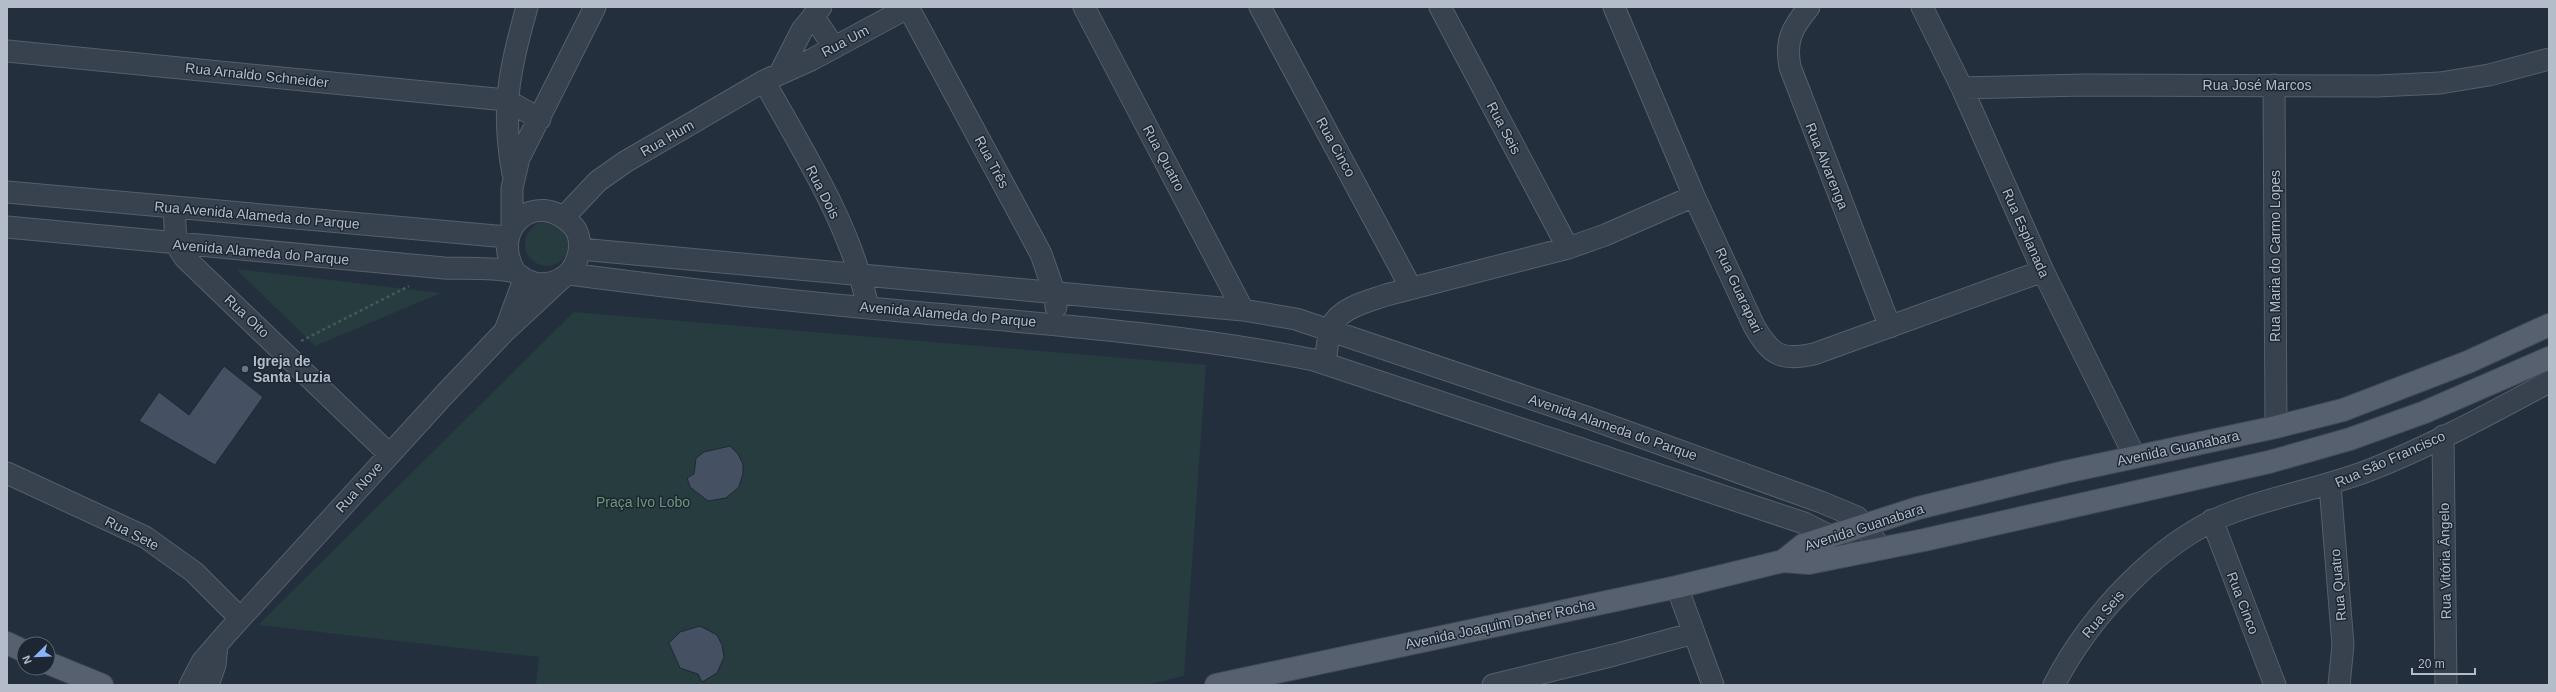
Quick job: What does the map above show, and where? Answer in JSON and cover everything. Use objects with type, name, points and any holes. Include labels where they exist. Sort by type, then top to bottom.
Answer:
[{"type":"main road","name":"Avenida Guanabara","points":[[1783,561],[1803,545],[1865,524],[1984,491],[2276,427],[2343,410],[2504,347],[2549,325]]},
{"type":"main road","name":"Avenida Guanabara","points":[[1783,561],[1809,563],[2192,480],[2308,452],[2425,412],[2495,383],[2549,358]]},
{"type":"main road","name":"Avenida Joaquim Daher Rocha","points":[[1216,685],[1677,587],[1783,561]]},
{"type":"main road","points":[[56,674],[102,685]]},
{"type":"street","points":[[505,331],[520,276],[508,261],[506,249],[510,231],[513,178],[507,132],[506,100],[512,58],[527,7]]},
{"type":"street","points":[[513,178],[520,158],[595,7]]},
{"type":"street","name":"Rua Um","points":[[772,77],[834,47],[908,7]]},
{"type":"street","name":"Rua Três","points":[[908,7],[1041,254],[1055,294],[1058,324]]},
{"type":"street","name":"Rua Quatro","points":[[1084,7],[1243,310]]},
{"type":"street","name":"Rua Cinco","points":[[1260,7],[1411,288]]},
{"type":"street","name":"Rua Seis","points":[[1440,7],[1568,248]]},
{"type":"street","name":"Rua Guarapari","points":[[1614,7],[1694,196],[1754,326],[1765,344],[1773,351],[1785,358],[1814,354],[2043,271]]},
{"type":"street","name":"Rua Alvarenga","points":[[1809,7],[1790,35],[1787,51],[1790,67],[1796,87],[1890,327]]},
{"type":"street","name":"Rua Esplanada","points":[[1922,7],[1962,88],[2043,271],[2135,457]]},
{"type":"street","points":[[772,77],[817,12],[834,47]]},
{"type":"street","name":"Rua Arnaldo Schneider","points":[[7,51],[506,100]]},
{"type":"street","name":"Rua José Marcos","points":[[1962,88],[2084,85],[2377,86],[2440,83],[2489,75],[2549,58]]},
{"type":"street","name":"Rua Hum","points":[[564,217],[598,181],[625,162],[772,77]]},
{"type":"street","name":"Rua Dois","points":[[772,77],[800,145],[838,221],[862,276],[868,308]]},
{"type":"street","name":"Rua Maria do Carmo Lopes","points":[[2274,85],[2276,427]]},
{"type":"street","points":[[506,100],[540,120]]},
{"type":"street","points":[[505,331],[565,277],[577,262],[580,249],[574,227],[564,217],[543,210],[530,201],[513,178]]},
{"type":"street","points":[[8,230],[13,193]]},
{"type":"street","name":"Rua Avenida Alameda do Parque","points":[[13,193],[174,207],[510,231]]},
{"type":"street","points":[[1325,363],[1330,331],[1337,318],[1350,310],[1386,295],[1568,248],[1605,235],[1694,196]]},
{"type":"street","points":[[174,207],[176,244]]},
{"type":"street","points":[[510,231],[521,217],[532,212],[543,210]]},
{"type":"street","name":"Avenida Alameda do Parque","points":[[8,230],[444,268],[520,276],[536,284],[548,284],[565,277],[868,308],[1058,324],[1261,350],[1325,363],[1640,470],[1804,523],[1829,536]]},
{"type":"street","name":"Rua Oito","points":[[176,244],[194,267],[389,454]]},
{"type":"street","name":"Avenida Alameda do Parque","points":[[580,249],[1055,294],[1243,310],[1296,319],[1586,417],[1757,478],[1846,512],[1865,524],[1881,548]]},
{"type":"street","name":"Rua Nove","points":[[190,685],[202,662],[240,618],[389,454],[505,331]]},
{"type":"street","name":"Rua São Francisco","points":[[2162,552],[2212,520],[2237,510],[2330,485],[2371,469],[2443,436],[2549,382]]},
{"type":"street","name":"Rua Vitória Ângelo","points":[[2443,436],[2446,685]]},
{"type":"street","name":"Rua Sete","points":[[7,472],[145,537],[194,572],[240,618]]},
{"type":"street","name":"Rua Quatro","points":[[2330,485],[2343,645],[2340,685]]},
{"type":"street","name":"Rua Cinco","points":[[2212,520],[2275,685]]},
{"type":"street","points":[[1829,536],[1840,556]]},
{"type":"street","name":"Rua Seis","points":[[2054,685],[2085,636],[2130,582],[2162,552]]},
{"type":"street","points":[[1677,587],[1713,685]]},
{"type":"street","points":[[1493,685],[1614,656],[1694,633]]},
{"type":"street","points":[[208,685],[216,666],[217,645]]},
{"type":"path","points":[[283,351],[444,268]]},
{"type":"green space","points":[[547,222],[559,226],[565,232],[569,244],[565,256],[559,262],[547,266],[535,262],[529,256],[525,244],[529,232],[535,226]]},
{"type":"green space","points":[[236,269],[441,293],[315,346]]},
{"type":"green space","name":"Praça Ivo Lobo","points":[[574,312],[1206,365],[1184,676],[1146,685],[536,685],[539,657],[258,625]]},
{"type":"building","points":[[224,366],[263,397],[215,465],[139,421],[159,392],[189,415]]},
{"type":"building","points":[[730,446],[738,454],[743,464],[743,473],[739,487],[726,498],[708,501],[690,487],[687,478],[694,474],[696,458],[704,452]]},
{"type":"building","points":[[700,626],[717,635],[722,645],[724,657],[717,673],[702,682],[698,674],[680,668],[669,643],[680,632]]},
{"type":"place","name":"Igreja de Santa Luzia","points":[[245,369]]}]
